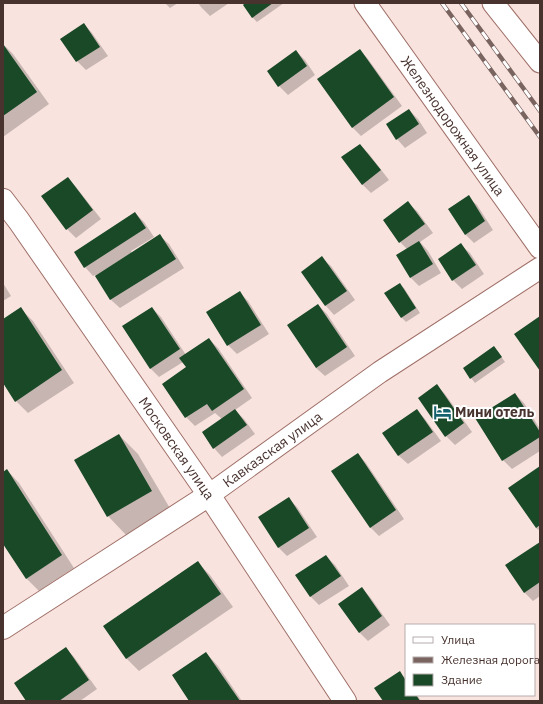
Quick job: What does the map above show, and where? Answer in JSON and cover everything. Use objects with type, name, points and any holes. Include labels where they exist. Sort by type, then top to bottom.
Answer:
[{"type":"street","name":"Железнодорожная улица","points":[[365,3],[540,248]]},
{"type":"street","points":[[494,3],[540,62]]},
{"type":"street","name":"Московская улица","points":[[3,200],[209,495],[345,701]]},
{"type":"street","name":"Кавказская улица","points":[[3,628],[209,495],[380,372],[540,268]]},
{"type":"building","points":[[245,3],[273,3],[252,18],[243,5]]},
{"type":"building","points":[[84,23],[100,47],[76,62],[60,39]]},
{"type":"building","points":[[3,44],[37,92],[3,116]]},
{"type":"building","points":[[360,49],[394,97],[352,128],[317,79]]},
{"type":"building","points":[[296,50],[307,66],[278,87],[267,71]]},
{"type":"building","points":[[409,109],[419,124],[396,140],[386,124]]},
{"type":"building","points":[[360,144],[381,170],[362,185],[341,157]]},
{"type":"building","points":[[68,177],[93,210],[66,230],[41,196]]},
{"type":"building","points":[[469,195],[485,221],[465,235],[448,209]]},
{"type":"building","points":[[408,201],[425,224],[399,243],[383,220]]},
{"type":"building","points":[[135,212],[146,228],[84,268],[74,252]]},
{"type":"building","points":[[160,234],[176,259],[110,300],[95,276]]},
{"type":"building","points":[[419,241],[433,264],[410,278],[396,255]]},
{"type":"building","points":[[461,243],[476,265],[452,281],[438,259]]},
{"type":"building","points":[[322,256],[347,291],[325,306],[301,272]]},
{"type":"building","points":[[400,283],[416,308],[401,318],[384,293]]},
{"type":"building","points":[[240,291],[261,325],[227,346],[206,312]]},
{"type":"building","points":[[318,304],[347,347],[316,368],[287,325]]},
{"type":"building","points":[[21,307],[62,370],[15,402],[3,383],[3,319]]},
{"type":"building","points":[[152,307],[180,349],[150,369],[122,326]]},
{"type":"building","points":[[540,316],[540,371],[514,334]]},
{"type":"building","points":[[209,338],[244,389],[212,411],[207,404],[185,418],[162,384],[186,367],[179,358]]},
{"type":"building","points":[[494,346],[502,357],[470,379],[463,368]]},
{"type":"building","points":[[437,384],[464,423],[445,437],[418,398]]},
{"type":"building","points":[[515,393],[540,432],[540,437],[502,461],[475,418]]},
{"type":"building","points":[[235,409],[247,425],[213,449],[202,432]]},
{"type":"building","points":[[417,409],[433,432],[398,456],[382,433]]},
{"type":"building","points":[[119,434],[152,491],[107,517],[74,460]]},
{"type":"building","points":[[358,453],[396,510],[370,528],[331,471]]},
{"type":"building","points":[[540,466],[540,525],[536,528],[508,488]]},
{"type":"building","points":[[7,469],[62,555],[26,579],[3,544],[3,472]]},
{"type":"building","points":[[289,497],[309,528],[278,548],[258,517]]},
{"type":"building","points":[[540,542],[540,582],[524,593],[505,565]]},
{"type":"building","points":[[326,555],[341,576],[310,597],[295,575]]},
{"type":"building","points":[[198,561],[221,594],[126,659],[103,626]]},
{"type":"building","points":[[362,587],[382,616],[359,633],[338,604]]},
{"type":"building","points":[[66,647],[89,680],[59,701],[26,701],[14,683]]},
{"type":"building","points":[[206,652],[240,701],[189,701],[172,675]]},
{"type":"building","points":[[400,671],[405,679],[405,696],[417,696],[420,701],[383,701],[374,688]]},
{"type":"railway","points":[[442,3],[540,137]]},
{"type":"railway","points":[[461,3],[540,111]]},
{"type":"place","name":"Мини отель","points":[[442,412]]}]
